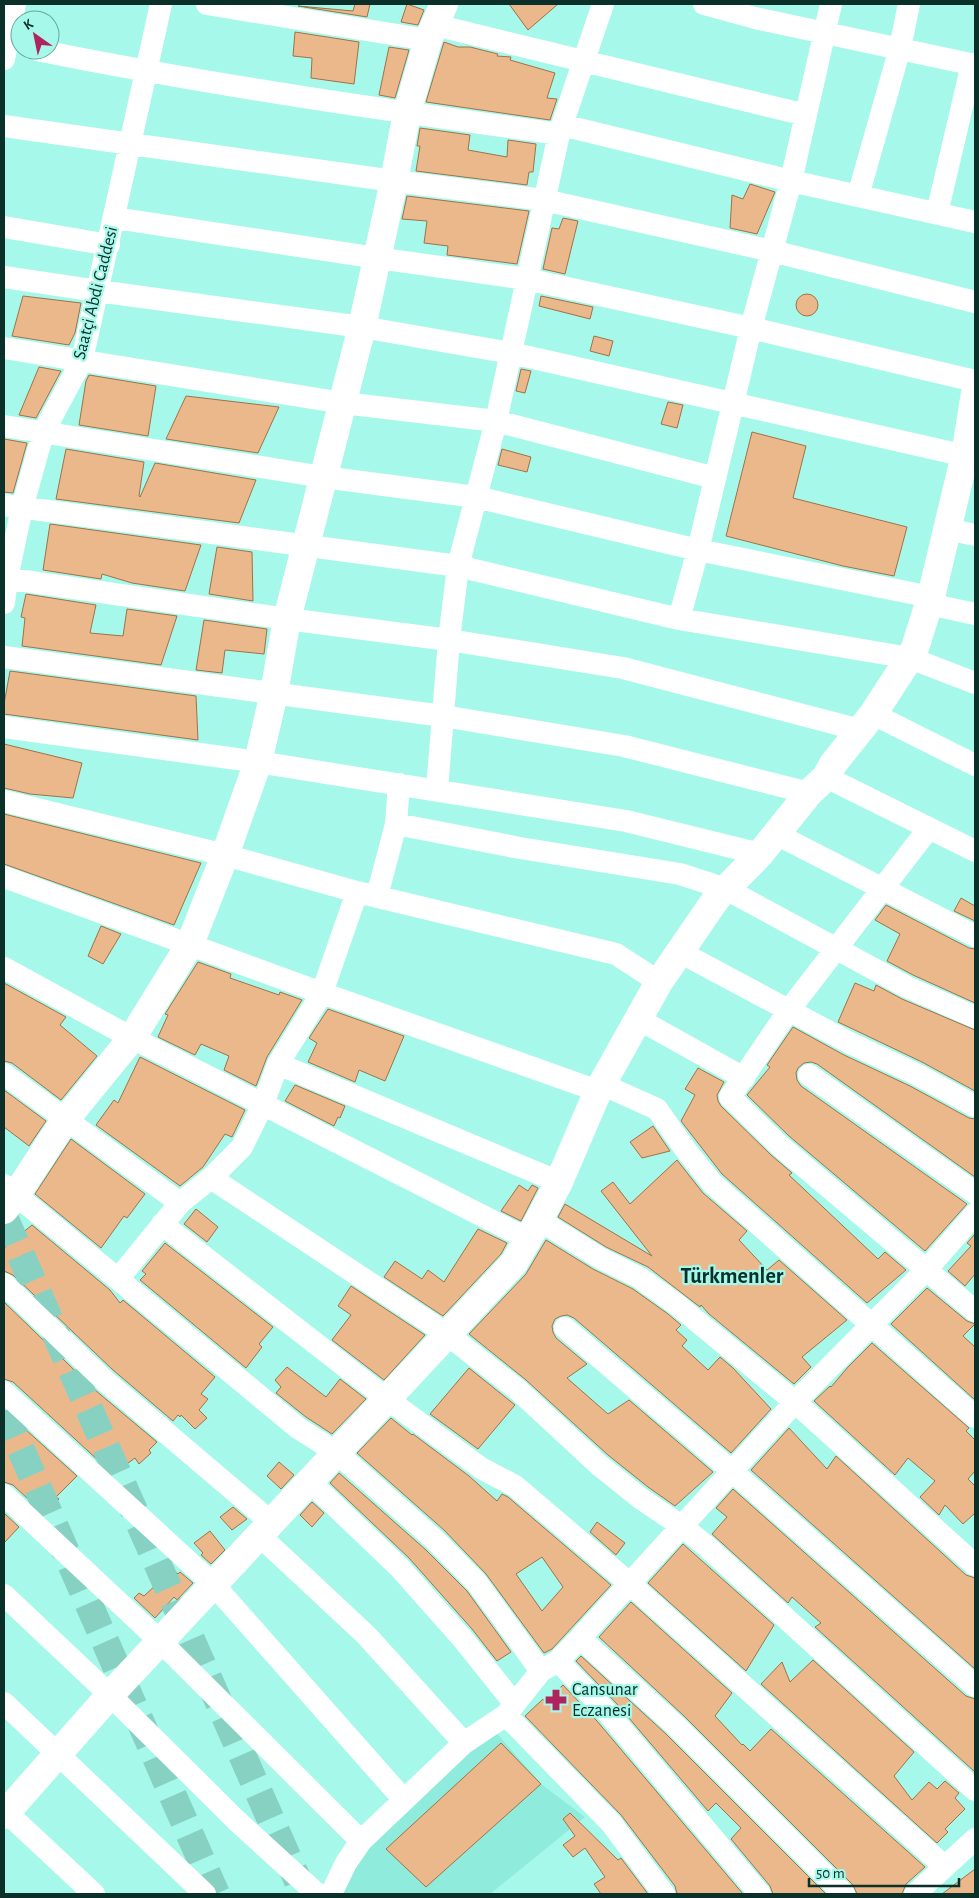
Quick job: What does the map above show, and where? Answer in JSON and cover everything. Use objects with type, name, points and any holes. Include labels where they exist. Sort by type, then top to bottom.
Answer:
[{"type":"street","name":"Saatçi Abdi Caddesi","points":[[4,603],[13,507],[43,434],[82,360],[161,4]]},
{"type":"street","points":[[207,4],[436,23],[584,62],[806,114]]},
{"type":"street","points":[[437,790],[448,640],[458,566],[496,421],[526,279],[561,130],[602,4]]},
{"type":"street","points":[[704,4],[757,11],[825,32],[974,64],[936,213]]},
{"type":"street","points":[[679,620],[698,550],[751,328],[791,181],[831,4]]},
{"type":"street","points":[[858,196],[900,48],[909,4]]},
{"type":"street","points":[[436,23],[407,113],[362,327],[287,619],[274,693],[258,762],[225,855],[190,944],[132,1038],[65,1120],[8,1197],[118,1279],[298,1428],[336,1452],[435,1540],[477,1582],[550,1666],[607,1712],[760,1894]]},
{"type":"street","points":[[60,55],[146,72],[407,113],[561,130],[975,222]]},
{"type":"street","points":[[4,126],[130,145],[544,200],[772,251],[975,302]]},
{"type":"street","points":[[115,218],[526,279],[751,328],[975,381]]},
{"type":"street","points":[[4,227],[109,245]]},
{"type":"street","points":[[4,277],[362,327],[511,353],[970,456]]},
{"type":"street","points":[[4,348],[343,403],[496,421],[715,478]]},
{"type":"street","points":[[94,1894],[5,1812],[160,1641],[514,1263],[559,1182],[600,1088],[659,982],[716,899],[768,844],[818,785],[866,722],[914,651],[930,600],[947,529],[970,456],[975,393]]},
{"type":"street","points":[[4,426],[43,434],[323,477],[476,497],[698,550],[930,600],[975,614]]},
{"type":"street","points":[[13,507],[458,566],[679,620],[910,658],[975,684]]},
{"type":"street","points":[[947,529],[975,535]]},
{"type":"street","points":[[5,578],[287,619],[448,640],[624,668],[866,722],[975,765]]},
{"type":"street","points":[[4,657],[443,716],[624,746],[818,785],[929,828],[975,851]]},
{"type":"street","points":[[4,727],[258,762],[768,844],[883,889],[975,936]]},
{"type":"street","points":[[118,1279],[180,1203],[210,1178],[242,1147],[263,1104],[278,1064],[322,993],[367,894],[396,824],[399,784]]},
{"type":"street","points":[[4,801],[225,855],[367,894],[616,954],[659,982]]},
{"type":"street","points":[[396,824],[520,848],[680,874],[726,889],[907,987],[975,1017]]},
{"type":"street","points":[[929,828],[789,1010],[730,1097],[780,1146],[975,1311]]},
{"type":"street","points":[[4,876],[322,993],[600,1088],[657,1110],[684,1149],[712,1183],[975,1417]]},
{"type":"street","points":[[680,952],[850,1043],[916,1074],[975,1106]]},
{"type":"street","points":[[4,968],[132,1038],[263,1104],[640,1278],[676,1304],[796,1402],[975,1565]]},
{"type":"street","points":[[638,1019],[744,1078]]},
{"type":"street","points":[[278,1064],[559,1182]]},
{"type":"street","points":[[4,1074],[180,1203]]},
{"type":"street","points":[[809,1075],[975,1193]]},
{"type":"street","points":[[210,1178],[447,1334],[518,1390],[599,1465],[640,1498],[683,1526],[975,1790]]},
{"type":"street","points":[[331,1894],[346,1863],[361,1841],[464,1743],[510,1709],[550,1666],[580,1638],[796,1402],[926,1270],[975,1214]]},
{"type":"street","points":[[162,1224],[387,1399],[481,1468],[515,1486],[629,1584],[940,1880]]},
{"type":"street","points":[[4,1284],[104,1380],[265,1528],[464,1743]]},
{"type":"street","points":[[565,1328],[732,1471],[975,1686]]},
{"type":"street","points":[[4,1392],[213,1584],[404,1800]]},
{"type":"street","points":[[309,1481],[399,1567],[462,1638],[510,1709],[611,1823],[664,1894]]},
{"type":"street","points":[[4,1495],[160,1641],[361,1841]]},
{"type":"street","points":[[4,1595],[110,1695],[237,1821],[317,1894]]},
{"type":"street","points":[[580,1638],[675,1725],[844,1894]]},
{"type":"street","points":[[4,1703],[205,1894]]},
{"type":"street","points":[[914,1894],[940,1880],[975,1839]]},
{"type":"shaded area","points":[[493,1729],[541,1784],[585,1817],[490,1894],[342,1894],[364,1852]]},
{"type":"building","points":[[355,4],[370,4],[367,17],[298,6],[353,11]]},
{"type":"building","points":[[407,4],[424,10],[418,25],[401,22]]},
{"type":"building","points":[[509,4],[558,4],[528,30]]},
{"type":"building","points":[[295,32],[359,42],[354,84],[311,78],[312,58],[293,56]]},
{"type":"building","points":[[444,42],[458,47],[470,47],[498,54],[497,56],[511,57],[510,60],[555,73],[547,98],[557,99],[550,120],[426,102]]},
{"type":"building","points":[[389,47],[409,50],[395,98],[379,95]]},
{"type":"building","points":[[420,128],[470,135],[468,150],[507,157],[508,140],[536,144],[533,172],[529,172],[527,185],[416,171],[420,146],[417,146]]},
{"type":"building","points":[[750,184],[775,192],[757,234],[730,228],[732,195],[743,199]]},
{"type":"building","points":[[407,196],[529,211],[517,264],[447,255],[448,246],[424,243],[427,221],[402,219]]},
{"type":"building","points":[[563,218],[578,221],[565,274],[543,269],[552,228],[559,229]]},
{"type":"building","points":[[807,294],[815,297],[818,305],[815,313],[807,316],[799,313],[796,305],[799,297]]},
{"type":"building","points":[[23,296],[81,303],[75,333],[69,345],[12,336]]},
{"type":"building","points":[[541,296],[593,307],[590,319],[539,306]]},
{"type":"building","points":[[594,336],[613,341],[609,356],[590,351]]},
{"type":"building","points":[[39,367],[61,371],[36,418],[19,415]]},
{"type":"building","points":[[521,369],[531,371],[525,393],[516,391]]},
{"type":"building","points":[[89,375],[156,386],[148,436],[79,425],[86,381]]},
{"type":"building","points":[[186,396],[279,407],[258,453],[166,439]]},
{"type":"building","points":[[668,402],[683,405],[677,428],[661,424]]},
{"type":"building","points":[[752,432],[806,446],[793,498],[907,527],[894,576],[843,566],[726,536]]},
{"type":"building","points":[[4,439],[27,443],[13,493],[4,492]]},
{"type":"building","points":[[66,449],[144,462],[140,497],[155,463],[256,480],[239,523],[56,499]]},
{"type":"building","points":[[502,449],[531,457],[527,472],[498,465]]},
{"type":"building","points":[[50,524],[201,545],[185,591],[132,583],[102,574],[101,579],[43,570]]},
{"type":"building","points":[[217,547],[252,552],[253,601],[209,594]]},
{"type":"building","points":[[26,594],[96,605],[90,633],[123,636],[127,609],[177,616],[161,665],[22,646],[25,618],[21,617]]},
{"type":"building","points":[[204,620],[267,629],[264,654],[225,650],[222,673],[196,670]]},
{"type":"building","points":[[10,671],[196,696],[198,740],[4,714]]},
{"type":"building","points":[[4,744],[82,763],[73,798],[30,794],[4,788]]},
{"type":"building","points":[[4,814],[201,863],[174,925],[4,864]]},
{"type":"building","points":[[961,898],[975,906],[975,921],[954,911]]},
{"type":"building","points":[[886,905],[969,948],[975,949],[975,1003],[887,961],[900,934],[875,920]]},
{"type":"building","points":[[101,926],[121,934],[103,964],[88,956]]},
{"type":"building","points":[[198,962],[231,974],[230,978],[279,995],[280,992],[302,1000],[267,1057],[256,1086],[224,1070],[229,1056],[201,1044],[195,1055],[158,1037],[168,1015],[165,1014]]},
{"type":"building","points":[[4,983],[66,1017],[60,1025],[97,1056],[61,1100],[12,1063],[4,1061]]},
{"type":"building","points":[[855,983],[874,991],[876,985],[902,999],[975,1030],[975,1091],[922,1062],[838,1022]]},
{"type":"building","points":[[328,1009],[404,1036],[385,1081],[359,1070],[355,1082],[308,1062],[317,1043],[309,1038]]},
{"type":"building","points":[[793,1027],[844,1055],[910,1086],[969,1118],[975,1119],[975,1177],[817,1064],[811,1062],[804,1063],[798,1068],[796,1073],[797,1080],[801,1086],[967,1204],[925,1251],[789,1136],[747,1095],[770,1067],[767,1065]]},
{"type":"building","points":[[140,1057],[245,1110],[232,1137],[225,1134],[203,1167],[180,1186],[96,1125],[114,1100],[118,1103]]},
{"type":"building","points":[[698,1068],[724,1082],[717,1095],[721,1106],[792,1173],[789,1175],[878,1259],[885,1252],[906,1270],[867,1303],[722,1174],[681,1121],[695,1095],[685,1089]]},
{"type":"building","points":[[295,1085],[345,1106],[334,1126],[285,1101]]},
{"type":"building","points":[[4,1090],[46,1121],[29,1146],[4,1127]]},
{"type":"building","points":[[653,1126],[670,1151],[642,1158],[630,1142]]},
{"type":"building","points":[[71,1139],[145,1194],[127,1218],[124,1216],[101,1248],[35,1194]]},
{"type":"building","points":[[677,1160],[703,1193],[747,1231],[739,1240],[767,1270],[779,1260],[847,1320],[802,1357],[811,1367],[794,1384],[709,1314],[701,1305],[700,1307],[648,1267],[606,1247],[558,1217],[565,1204],[652,1256],[601,1191],[613,1182],[630,1204]]},
{"type":"building","points":[[519,1185],[528,1191],[532,1185],[538,1188],[521,1221],[501,1211]]},
{"type":"building","points":[[196,1209],[218,1227],[207,1242],[184,1224]]},
{"type":"building","points":[[32,1225],[110,1290],[120,1303],[123,1300],[215,1377],[201,1394],[208,1399],[199,1410],[207,1418],[195,1429],[181,1415],[180,1417],[178,1415],[173,1421],[113,1370],[13,1275],[4,1271],[4,1248]]},
{"type":"building","points":[[478,1229],[507,1243],[501,1254],[443,1316],[384,1277],[395,1261],[422,1279],[428,1270],[444,1282]]},
{"type":"building","points":[[975,1234],[975,1274],[965,1286],[948,1271],[971,1246],[967,1243]]},
{"type":"building","points":[[546,1240],[593,1269],[633,1289],[668,1314],[681,1325],[676,1330],[687,1340],[682,1346],[708,1370],[720,1357],[733,1368],[771,1409],[731,1453],[574,1318],[567,1315],[555,1319],[552,1326],[556,1338],[587,1364],[567,1378],[608,1414],[629,1400],[713,1472],[675,1506],[608,1455],[526,1380],[469,1334],[526,1274]]},
{"type":"building","points":[[165,1243],[273,1327],[259,1344],[262,1347],[246,1368],[140,1280],[146,1274],[142,1271]]},
{"type":"building","points":[[351,1286],[425,1335],[384,1380],[332,1340],[351,1315],[338,1306]]},
{"type":"building","points":[[927,1288],[967,1321],[975,1324],[963,1336],[975,1347],[975,1400],[891,1324]]},
{"type":"building","points":[[4,1302],[95,1390],[157,1442],[149,1450],[151,1453],[139,1464],[135,1458],[113,1474],[13,1382],[4,1379]]},
{"type":"building","points":[[872,1343],[969,1428],[966,1431],[975,1440],[975,1471],[968,1479],[975,1486],[975,1513],[963,1524],[945,1505],[939,1515],[920,1497],[935,1481],[908,1458],[895,1475],[814,1401],[831,1387]]},
{"type":"building","points":[[287,1367],[326,1397],[340,1379],[366,1399],[332,1434],[306,1417],[276,1393],[281,1387],[275,1380]]},
{"type":"building","points":[[469,1368],[515,1405],[478,1449],[430,1414]]},
{"type":"building","points":[[4,1410],[77,1476],[56,1497],[59,1499],[44,1514],[13,1485],[4,1482]]},
{"type":"building","points":[[391,1418],[469,1476],[497,1501],[502,1494],[508,1497],[611,1585],[552,1649],[544,1653],[486,1574],[444,1530],[357,1453]],"holes":[[[542,1557],[563,1587],[542,1611],[516,1574]]]},
{"type":"building","points":[[789,1428],[827,1469],[836,1456],[966,1575],[975,1578],[975,1669],[751,1470]]},
{"type":"building","points":[[279,1462],[294,1475],[281,1489],[267,1476]]},
{"type":"building","points":[[339,1473],[426,1550],[467,1591],[511,1652],[497,1661],[472,1629],[409,1558],[330,1483]]},
{"type":"building","points":[[733,1489],[966,1696],[975,1699],[975,1772],[815,1627],[821,1623],[792,1597],[788,1603],[712,1534],[727,1517],[716,1508]]},
{"type":"building","points":[[312,1502],[324,1513],[312,1527],[300,1515]]},
{"type":"building","points":[[233,1507],[247,1519],[232,1530],[220,1517]]},
{"type":"building","points":[[4,1513],[19,1527],[4,1543]]},
{"type":"building","points":[[597,1522],[625,1543],[616,1555],[590,1532]]},
{"type":"building","points":[[210,1531],[225,1550],[211,1564],[201,1555],[203,1553],[194,1543]]},
{"type":"building","points":[[683,1544],[774,1625],[746,1671],[648,1583]]},
{"type":"building","points":[[173,1569],[178,1574],[180,1572],[193,1583],[177,1600],[174,1597],[155,1618],[134,1598],[139,1593],[144,1596]]},
{"type":"building","points":[[631,1602],[732,1693],[715,1716],[742,1745],[750,1751],[771,1729],[925,1867],[906,1884],[902,1894],[857,1894],[853,1885],[684,1716],[599,1637]]},
{"type":"building","points":[[581,1656],[666,1734],[826,1894],[773,1894],[770,1886],[731,1839],[741,1828],[716,1803],[708,1811],[617,1704],[576,1661]]},
{"type":"building","points":[[813,1660],[914,1752],[894,1776],[912,1800],[929,1782],[937,1789],[945,1781],[959,1793],[955,1798],[965,1809],[945,1829],[948,1832],[937,1843],[761,1684],[782,1662],[790,1682]]},
{"type":"building","points":[[563,1685],[597,1721],[743,1894],[677,1894],[675,1886],[621,1815],[525,1716],[543,1699],[545,1702]]},
{"type":"building","points":[[501,1743],[541,1784],[426,1887],[386,1849]]},
{"type":"building","points":[[570,1813],[618,1860],[621,1858],[648,1894],[601,1894],[594,1884],[605,1877],[585,1848],[573,1857],[563,1845],[575,1836],[563,1819]]},
{"type":"building","points":[[975,1869],[975,1894],[942,1894]]},
{"type":"tunnel","points":[[4,1217],[298,1881]]},
{"type":"tunnel","points":[[4,1411],[216,1894]]},
{"type":"place","name":"Cansunar Eczanesi","points":[[556,1700]]},
{"type":"district","name":"Türkmenler","points":[[732,1276]]}]
